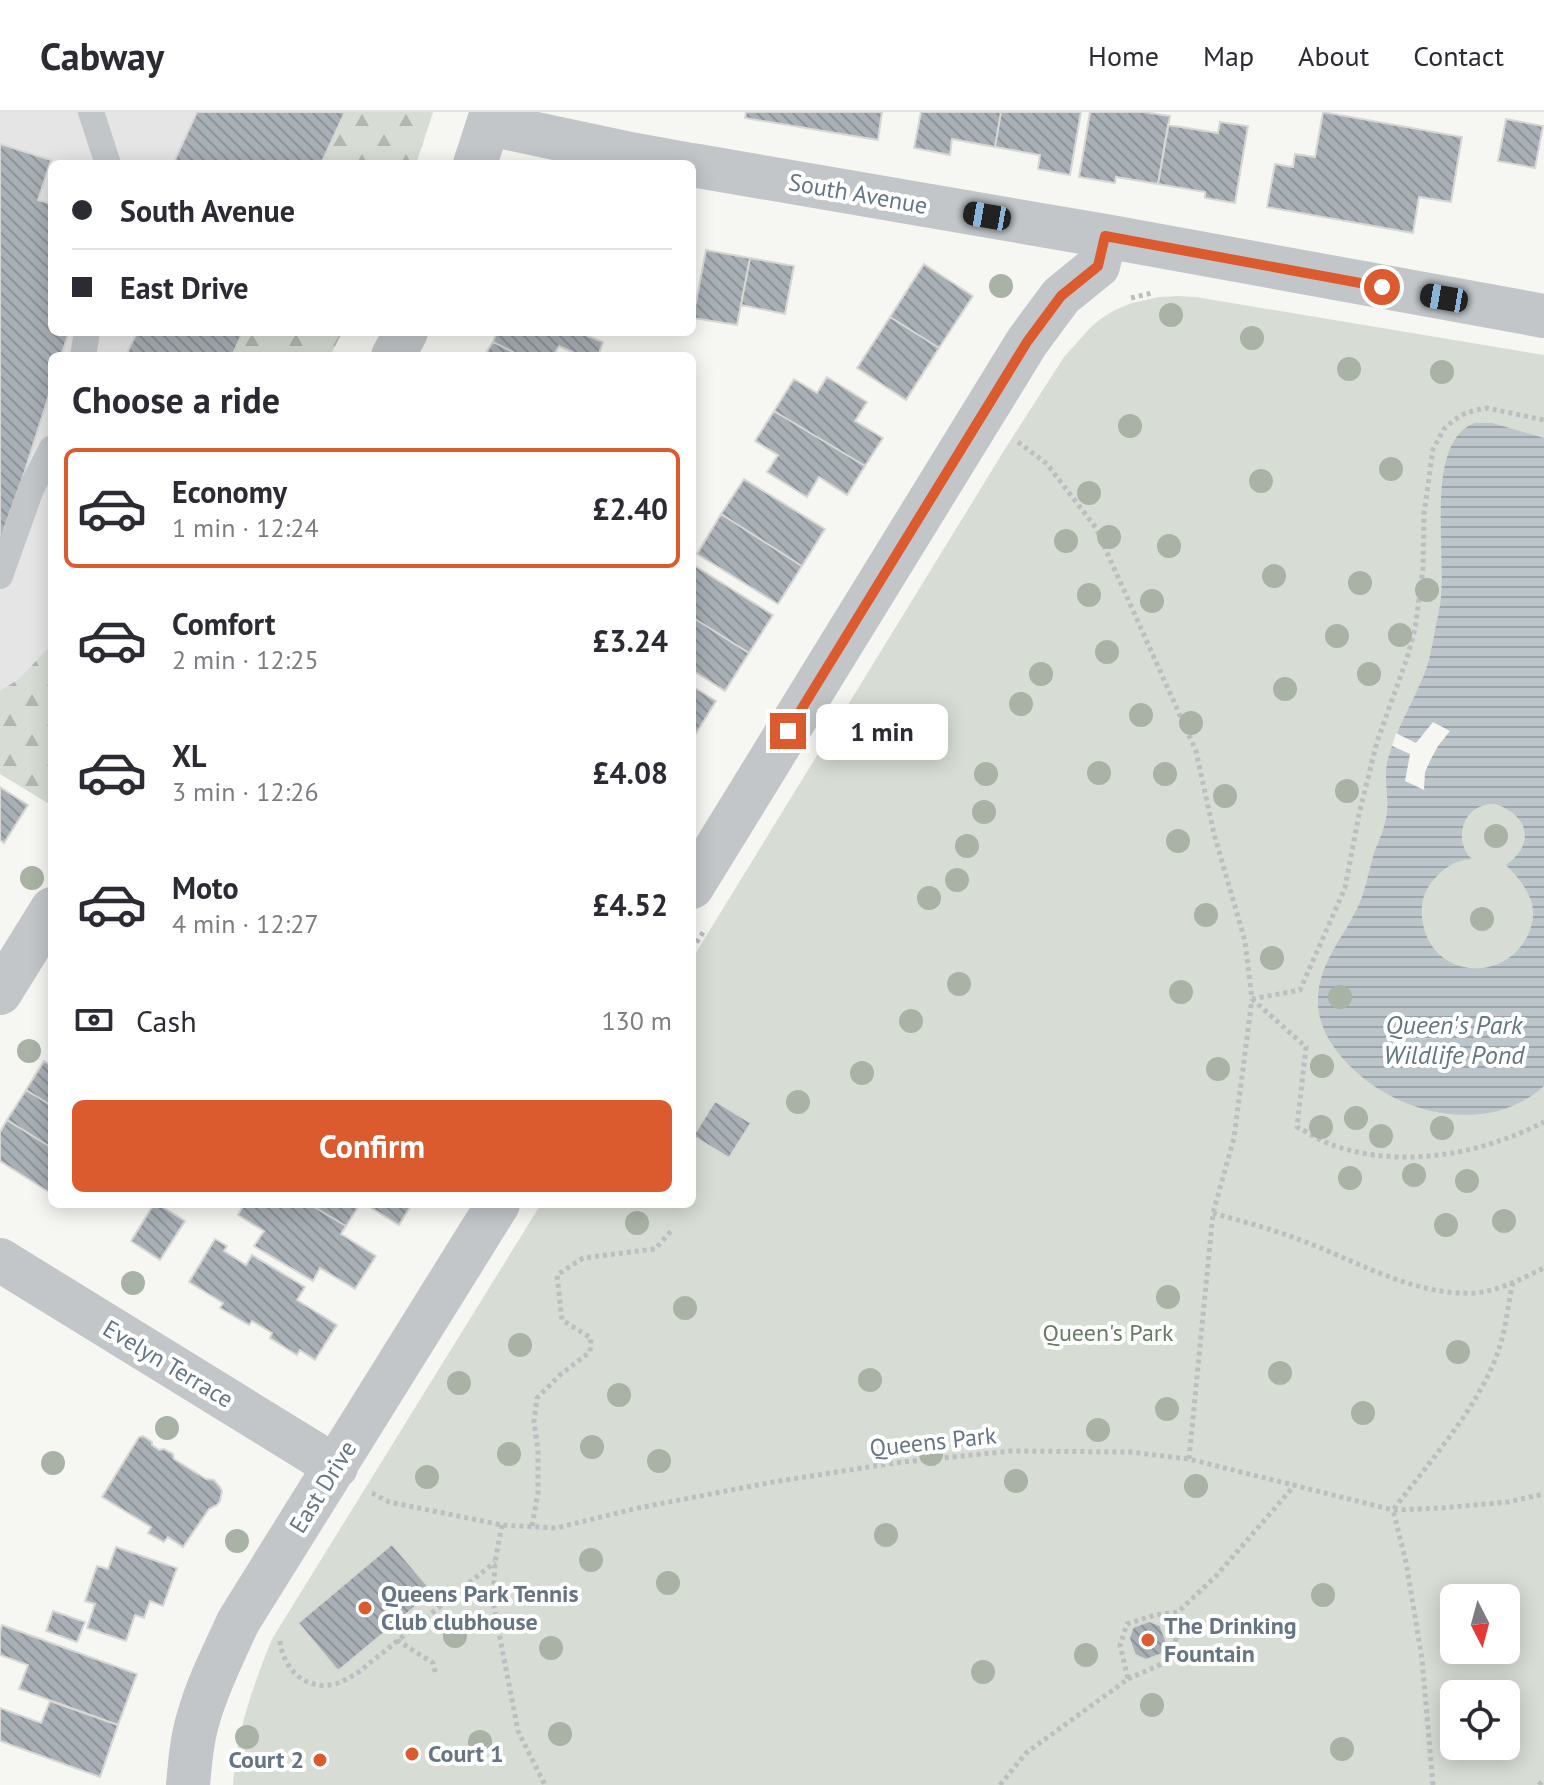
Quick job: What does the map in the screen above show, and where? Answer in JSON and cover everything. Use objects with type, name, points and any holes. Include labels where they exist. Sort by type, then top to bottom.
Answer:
[{"type":"street","points":[[476,160],[490,118],[663,160]]},
{"type":"street","name":"South Avenue","points":[[696,166],[1544,316]]},
{"type":"street","points":[[700,905],[980,418],[1050,309],[1072,285],[1098,266],[1105,236]]},
{"type":"street","points":[[0,993],[48,915]]},
{"type":"street","name":"East Drive","points":[[188,1785],[199,1716],[238,1622],[496,1208]]},
{"type":"street","name":"Evelyn Terrace","points":[[0,1260],[336,1467]]},
{"type":"lane","points":[[91,112],[107,160]]},
{"type":"lane","points":[[0,576],[31,489],[48,456]]},
{"type":"path","points":[[1122,301],[1161,291]]},
{"type":"path","points":[[1252,999],[1300,990],[1345,888],[1377,742],[1415,629],[1423,568],[1424,514],[1431,461],[1438,439],[1454,420],[1487,408],[1544,420]]},
{"type":"path","points":[[980,418],[1010,435],[1047,464],[1096,528],[1196,751],[1214,834],[1245,941],[1252,999],[1234,1138],[1213,1213],[1189,1459]]},
{"type":"path","points":[[696,927],[700,905]]},
{"type":"path","points":[[1252,999],[1306,1047],[1297,1127],[1334,1146],[1377,1156],[1426,1156],[1485,1146],[1544,1122]]},
{"type":"path","points":[[1213,1213],[1292,1236],[1392,1278],[1447,1292],[1479,1293],[1544,1268]]},
{"type":"path","points":[[532,1526],[538,1493],[534,1422],[537,1398],[590,1352],[591,1338],[562,1320],[557,1275],[583,1258],[655,1249],[672,1230]]},
{"type":"path","points":[[1433,1785],[1422,1659],[1406,1562],[1393,1510],[1476,1398],[1499,1350],[1513,1282]]},
{"type":"path","name":"Queens Park","points":[[336,1467],[357,1485],[389,1502],[502,1525],[556,1528],[638,1508],[773,1482],[923,1460],[1011,1451],[1130,1452],[1189,1459],[1393,1510],[1508,1502],[1544,1494]]},
{"type":"path","points":[[1128,1679],[1120,1645],[1127,1624],[1178,1612],[1217,1575],[1294,1486]]},
{"type":"path","points":[[502,1525],[495,1562],[493,1602],[518,1731],[545,1785]]},
{"type":"path","points":[[285,1630],[280,1640],[281,1652],[296,1676],[326,1685],[338,1683],[355,1675],[495,1562]]},
{"type":"path","points":[[1000,1785],[1026,1753],[1128,1679],[1166,1662],[1176,1639],[1178,1612]]},
{"type":"path","points":[[397,1640],[433,1663],[436,1676]]},
{"type":"path","points":[[1539,1785],[1544,1779]]},
{"type":"shaded area","points":[[0,112],[433,112],[417,160],[48,160],[48,336],[341,336],[332,352],[48,352],[48,803],[0,774]]},
{"type":"green space","points":[[345,112],[433,112],[417,160],[323,160]]},
{"type":"green space","name":"Queen's Park","points":[[1159,297],[1196,297],[1544,355],[1544,1785],[233,1785],[246,1710],[272,1639],[539,1208],[696,1208],[696,952],[1064,357],[1090,328],[1115,310]]},
{"type":"green space","points":[[241,336],[340,336],[332,352],[234,352]]},
{"type":"green space","points":[[48,648],[48,803],[0,774],[0,691],[19,679]]},
{"type":"water","name":"Queen's Park Wildlife Pond","points":[[1474,423],[1492,423],[1544,438],[1544,1086],[1521,1102],[1496,1111],[1470,1115],[1416,1107],[1390,1096],[1367,1081],[1331,1043],[1318,1005],[1322,974],[1363,894],[1386,818],[1388,759],[1429,660],[1441,590],[1443,480],[1448,455],[1458,435]],"holes":[[[1487,804],[1515,815],[1524,831],[1522,848],[1506,865],[1524,886],[1532,902],[1530,930],[1520,947],[1506,959],[1490,966],[1473,968],[1456,965],[1430,943],[1422,918],[1424,897],[1431,883],[1444,870],[1454,863],[1472,859],[1463,845],[1462,837],[1469,815]]]},
{"type":"pier","points":[[1433,722],[1450,731],[1438,746],[1425,772],[1424,790],[1405,781],[1410,754],[1392,746],[1396,733],[1416,743]]},
{"type":"building","points":[[197,112],[345,112],[323,160],[175,160]]},
{"type":"building","points":[[746,112],[882,112],[878,140],[745,118]]},
{"type":"building","points":[[921,112],[1001,112],[995,147],[952,139],[950,155],[914,148]]},
{"type":"building","points":[[1001,112],[1081,112],[1070,175],[1038,169],[1040,155],[995,147]]},
{"type":"building","points":[[1090,112],[1144,112],[1170,116],[1158,184],[1116,177],[1115,183],[1079,177]]},
{"type":"building","points":[[1323,112],[1462,137],[1451,202],[1419,197],[1413,233],[1267,207],[1275,164],[1293,167],[1295,154],[1315,157]]},
{"type":"building","points":[[1506,119],[1543,126],[1535,168],[1498,161]]},
{"type":"building","points":[[1220,122],[1248,126],[1235,203],[1205,198],[1205,192],[1158,184],[1168,125],[1218,133]]},
{"type":"building","points":[[0,144],[51,160],[48,160],[38,200],[48,203],[48,336],[68,336],[62,352],[48,352],[48,398],[0,550]]},
{"type":"building","points":[[706,250],[750,258],[737,325],[696,318]]},
{"type":"building","points":[[750,258],[794,266],[785,314],[741,305]]},
{"type":"building","points":[[924,264],[973,296],[939,348],[890,317]]},
{"type":"building","points":[[890,317],[939,348],[906,400],[857,368]]},
{"type":"building","points":[[135,336],[241,336],[234,352],[127,352]]},
{"type":"building","points":[[495,336],[588,336],[603,342],[599,352],[572,352],[559,346],[555,352],[513,352],[493,342]]},
{"type":"building","points":[[493,342],[513,352],[487,352]]},
{"type":"building","points":[[827,377],[867,402],[855,421],[883,438],[865,466],[774,411],[794,379],[817,393]]},
{"type":"building","points":[[774,411],[865,466],[847,495],[819,477],[807,497],[767,472],[778,455],[755,441]]},
{"type":"building","points":[[744,479],[825,529],[802,566],[721,514]]},
{"type":"building","points":[[721,514],[802,566],[778,604],[697,554]]},
{"type":"building","points":[[696,567],[773,615],[749,653],[696,620]]},
{"type":"building","points":[[696,620],[749,653],[725,691],[696,673]]},
{"type":"building","points":[[696,688],[716,701],[696,734]]},
{"type":"building","points":[[0,787],[28,805],[4,843],[0,840]]},
{"type":"building","points":[[44,1061],[48,1064],[48,1104],[26,1090]]},
{"type":"building","points":[[26,1090],[48,1104],[48,1146],[7,1120]]},
{"type":"building","points":[[715,1101],[751,1123],[729,1158],[696,1138],[696,1131]]},
{"type":"building","points":[[7,1120],[48,1146],[48,1191],[0,1161],[0,1132]]},
{"type":"building","points":[[152,1208],[164,1208],[185,1221],[160,1260],[131,1241]]},
{"type":"building","points":[[242,1208],[316,1208],[346,1226],[341,1234],[376,1256],[355,1289],[320,1268],[313,1281],[254,1246],[264,1231],[238,1215]]},
{"type":"building","points":[[316,1208],[357,1208],[346,1226]]},
{"type":"building","points":[[371,1208],[410,1208],[399,1225]]},
{"type":"building","points":[[215,1239],[227,1246],[224,1251],[246,1265],[252,1255],[305,1287],[297,1300],[337,1325],[315,1360],[300,1350],[297,1355],[270,1338],[272,1333],[252,1321],[249,1325],[220,1308],[223,1303],[189,1282]]},
{"type":"building","points":[[143,1436],[159,1450],[164,1449],[206,1479],[214,1480],[222,1491],[220,1501],[209,1509],[183,1547],[168,1537],[164,1542],[148,1533],[151,1527],[102,1497],[139,1437]]},
{"type":"building","name":"Queens Park Tennis Club clubhouse","points":[[392,1544],[433,1592],[338,1671],[298,1623]]},
{"type":"building","points":[[116,1547],[177,1568],[163,1606],[150,1601],[144,1618],[135,1615],[126,1641],[87,1628],[95,1604],[85,1601],[97,1566],[108,1569]]},
{"type":"building","points":[[53,1611],[85,1622],[77,1642],[46,1631]]},
{"type":"building","name":"The Drinking Fountain","points":[[1149,1621],[1160,1625],[1167,1643],[1162,1654],[1146,1660],[1135,1655],[1129,1638],[1133,1627]]},
{"type":"building","points":[[2,1625],[137,1674],[118,1725],[19,1689],[28,1665],[0,1655]]},
{"type":"building","points":[[50,1701],[118,1725],[100,1777],[0,1741],[0,1708],[41,1723]]},
{"type":"place","name":"Queens Park Tennis Club clubhouse","points":[[365,1608]]},
{"type":"place","name":"The Drinking Fountain","points":[[1148,1640]]},
{"type":"place","name":"Court 1","points":[[412,1754]]},
{"type":"place","name":"Court 2","points":[[320,1760]]},
{"type":"route","points":[[788,731],[1027,342],[1061,296],[1098,266],[1105,236],[1382,287]]}]
